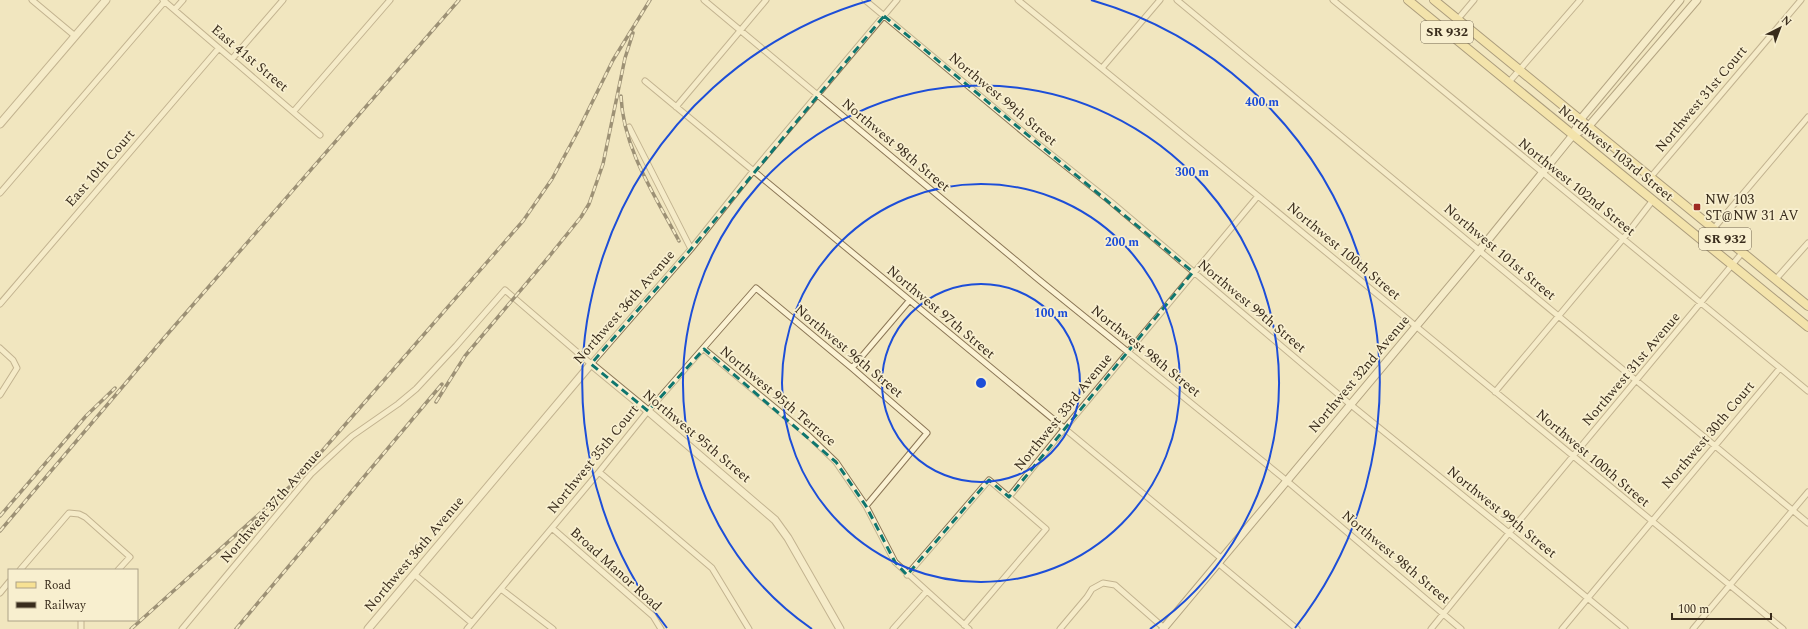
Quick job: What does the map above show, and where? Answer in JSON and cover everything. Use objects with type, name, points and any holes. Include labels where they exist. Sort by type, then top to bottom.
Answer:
[{"type":"main road","points":[[0,124],[106,0]]},
{"type":"main road","name":"Northwest 103rd Street","points":[[1408,0],[1808,327]]},
{"type":"main road","name":"Northwest 103rd Street","points":[[1434,0],[1808,306]]},
{"type":"main road","name":"Northwest 32nd Avenue","points":[[1164,628],[1479,251],[1573,135],[1580,120],[1680,0]]},
{"type":"main road","name":"Northwest 32nd Avenue","points":[[1573,135],[1588,127],[1697,0]]},
{"type":"main road","name":"Northwest 95th Street","points":[[591,364],[776,520],[788,538],[837,628]]},
{"type":"main road","name":"Northwest 36th Avenue","points":[[368,629],[591,364]]},
{"type":"street","points":[[32,0],[74,36]]},
{"type":"street","points":[[175,9],[183,0]]},
{"type":"street","points":[[232,59],[283,0]]},
{"type":"street","points":[[294,111],[390,0]]},
{"type":"street","name":"Northwest 98th Street","points":[[704,0],[1038,279],[1287,481],[1461,629]]},
{"type":"street","points":[[676,107],[766,0]]},
{"type":"street","name":"Northwest 99th Street","points":[[865,0],[1111,202],[1351,404],[1509,532],[1625,629]]},
{"type":"street","name":"Northwest 36th Avenue","points":[[591,364],[691,249],[754,170],[898,0]]},
{"type":"street","name":"Northwest 100th Street","points":[[1018,0],[1258,196],[1782,629]]},
{"type":"street","points":[[1102,68],[1160,0]]},
{"type":"street","name":"Northwest 101st Street","points":[[1177,0],[1558,315],[1636,382],[1808,523]]},
{"type":"street","name":"Northwest 102nd Street","points":[[1333,0],[1808,391]]},
{"type":"street","points":[[1447,32],[1474,0]]},
{"type":"street","points":[[1509,82],[1580,0]]},
{"type":"street","name":"Northwest 31st Court","points":[[1650,178],[1801,0]]},
{"type":"street","points":[[0,193],[164,1]]},
{"type":"street","name":"East 41st Street","points":[[164,1],[294,111],[320,135]]},
{"type":"street","name":"East 10th Court","points":[[0,304],[219,48]]},
{"type":"street","name":"Northwest 97th Street","points":[[645,82],[754,170],[1064,429],[1220,561],[1297,629]]},
{"type":"street","points":[[1703,241],[1808,117]]},
{"type":"street","points":[[629,127],[691,249]]},
{"type":"street","name":"Northwest 33rd Avenue","points":[[1009,497],[1193,272],[1258,196]]},
{"type":"street","points":[[1495,392],[1623,239],[1653,200]]},
{"type":"street","points":[[1776,280],[1808,243]]},
{"type":"street","name":"Northwest 31st Avenue","points":[[1431,629],[1509,532],[1574,457],[1742,253]]},
{"type":"street","name":"Northwest 35th Court","points":[[467,629],[599,472],[648,411],[756,288]]},
{"type":"street","name":"Northwest 96th Street","points":[[756,288],[927,433],[866,506]]},
{"type":"street","name":"Northwest 95th Street","points":[[505,290],[591,364]]},
{"type":"street","name":"Northwest 37th Avenue","points":[[182,629],[311,474],[352,436],[412,393],[505,290]]},
{"type":"street","points":[[852,368],[909,301]]},
{"type":"street","points":[[0,348],[13,360],[17,368],[2,392]]},
{"type":"street","name":"Northwest 95th Terrace","points":[[704,348],[809,436],[836,462],[866,506],[894,562],[967,627]]},
{"type":"street","name":"Northwest 30th Court","points":[[1562,629],[1780,368]]},
{"type":"street","points":[[599,472],[712,568],[749,629]]},
{"type":"street","points":[[907,575],[989,480],[1046,529],[967,627]]},
{"type":"street","points":[[1693,629],[1808,492]]},
{"type":"street","points":[[21,569],[69,512],[79,514],[85,518],[130,557],[119,569]]},
{"type":"street","name":"Broad Manor Road","points":[[552,528],[653,616],[661,629]]},
{"type":"street","points":[[414,574],[472,623]]},
{"type":"street","points":[[0,593],[8,583]]},
{"type":"street","points":[[1060,629],[1092,589],[1103,583],[1115,585],[1164,628]]},
{"type":"street","points":[[501,589],[552,629]]},
{"type":"street","points":[[893,629],[926,592]]},
{"type":"highlighted area","points":[[884,16],[1193,272],[1009,497],[989,480],[907,575],[895,562],[866,506],[836,462],[704,349],[648,411],[591,364],[691,249]]},
{"type":"railway","points":[[0,531],[164,338],[459,0]]},
{"type":"railway","points":[[131,629],[295,482],[523,221],[552,179],[577,133],[613,60],[650,0]]},
{"type":"railway","points":[[436,402],[465,356],[547,259],[581,217],[589,204],[603,164],[625,58],[633,33]]},
{"type":"railway","points":[[621,96],[623,116],[634,153],[651,189],[679,241]]},
{"type":"railway","points":[[236,629],[442,384]]},
{"type":"railway","points":[[0,516],[86,416],[115,388]]},
{"type":"place","name":"NW 103 ST@NW 31 AV","points":[[1697,207]]}]
